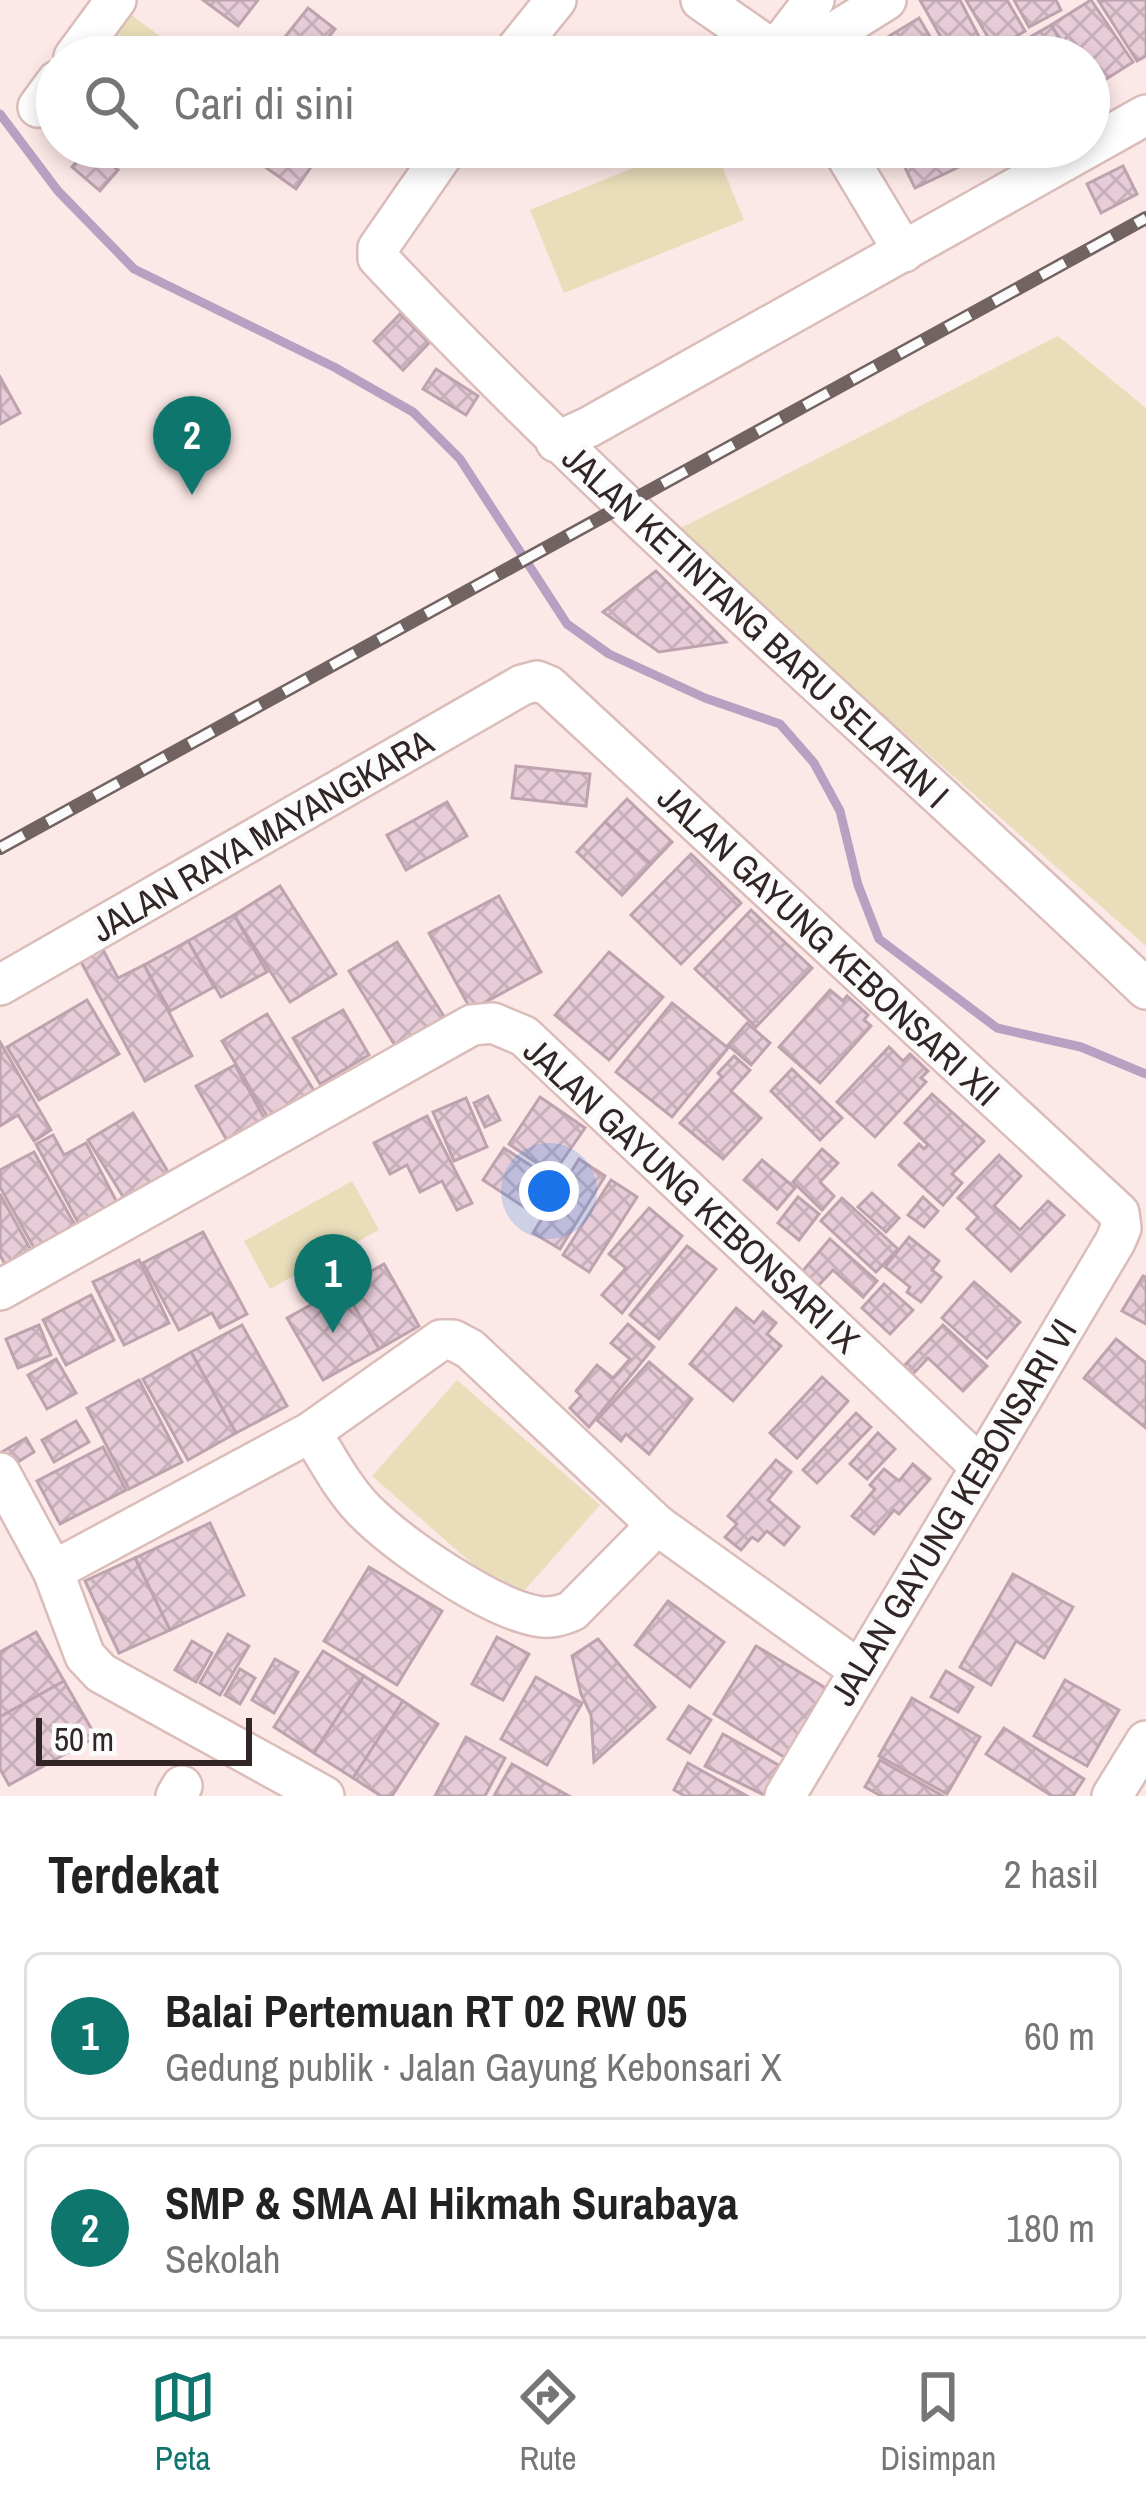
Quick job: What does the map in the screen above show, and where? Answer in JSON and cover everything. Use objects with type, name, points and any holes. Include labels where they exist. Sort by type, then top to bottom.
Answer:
[{"type":"street","points":[[527,36],[556,0]]},
{"type":"street","points":[[701,0],[755,36]]},
{"type":"street","points":[[794,36],[814,0]]},
{"type":"street","points":[[819,36],[886,0]]},
{"type":"street","points":[[87,36],[106,4]]},
{"type":"street","points":[[1110,135],[1146,115]]},
{"type":"street","name":"JALAN KETINTANG BARU SELATAN I","points":[[434,168],[376,254],[556,442],[710,587],[871,728],[1146,988]]},
{"type":"street","points":[[854,168],[904,252]]},
{"type":"street","points":[[556,442],[1052,168]]},
{"type":"street","name":"JALAN GAYUNG KEBONSARI XII","points":[[522,685],[536,681],[549,686],[1119,1213],[1121,1228]]},
{"type":"street","name":"JALAN RAYA MAYANGKARA","points":[[0,985],[522,685]]},
{"type":"street","name":"JALAN GAYUNG KEBONSARI IX","points":[[0,1290],[472,1024],[493,1023],[524,1036],[980,1466]]},
{"type":"street","name":"JALAN GAYUNG KEBONSARI VI","points":[[784,1796],[1121,1228]]},
{"type":"street","points":[[53,1571],[311,1432],[441,1340],[453,1340],[470,1349],[657,1525],[859,1670]]},
{"type":"street","points":[[311,1432],[348,1491],[394,1537],[454,1576],[532,1616],[554,1617],[572,1611],[657,1525]]},
{"type":"street","points":[[0,1472],[53,1571],[85,1656],[101,1673],[324,1796]]},
{"type":"street","points":[[1112,1796],[1146,1741]]},
{"type":"shaded area","points":[[126,11],[160,36],[108,36]]},
{"type":"shaded area","points":[[633,168],[723,168],[744,220],[564,293],[530,210]]},
{"type":"shaded area","points":[[1058,336],[1146,408],[1146,946],[675,531]]},
{"type":"shaded area","points":[[352,1181],[379,1230],[270,1289],[244,1241]]},
{"type":"shaded area","points":[[457,1380],[600,1505],[515,1601],[372,1476]]},
{"type":"building","points":[[203,0],[258,0],[238,26]]},
{"type":"building","points":[[920,0],[960,0],[979,36],[940,36]]},
{"type":"building","points":[[966,0],[1007,0],[1025,31],[1017,36],[987,36]]},
{"type":"building","points":[[1014,0],[1056,0],[1061,10],[1029,27]]},
{"type":"building","points":[[1091,0],[1133,62],[1110,77],[1110,36],[1058,36],[1051,25]]},
{"type":"building","points":[[1098,0],[1146,0],[1146,56],[1137,61]]},
{"type":"building","points":[[308,8],[335,29],[330,36],[286,36]]},
{"type":"building","points":[[919,18],[930,36],[889,36]]},
{"type":"building","points":[[1051,25],[1058,36],[1032,36]]},
{"type":"building","points":[[1123,166],[1137,194],[1101,213],[1087,184]]},
{"type":"building","points":[[73,168],[118,170],[100,191]]},
{"type":"building","points":[[267,168],[310,168],[296,189]]},
{"type":"building","points":[[905,168],[957,168],[915,188]]},
{"type":"building","points":[[400,314],[429,343],[403,370],[374,341]]},
{"type":"building","points":[[436,369],[478,396],[466,415],[423,389]]},
{"type":"building","points":[[0,377],[20,413],[0,424]]},
{"type":"building","points":[[656,571],[726,642],[659,652],[603,612]]},
{"type":"building","points":[[516,766],[590,774],[586,806],[512,798]]},
{"type":"building","points":[[627,799],[672,842],[651,864],[605,822]]},
{"type":"building","points":[[447,802],[467,836],[406,870],[387,835]]},
{"type":"building","points":[[605,822],[651,864],[622,895],[577,852]]},
{"type":"building","points":[[691,854],[741,903],[681,964],[631,915]]},
{"type":"building","points":[[280,886],[336,974],[290,1002],[234,915]]},
{"type":"building","points":[[499,896],[541,972],[471,1010],[429,933]]},
{"type":"building","points":[[751,910],[812,968],[756,1027],[695,969]]},
{"type":"building","points":[[234,915],[267,972],[221,997],[188,941]]},
{"type":"building","points":[[188,941],[214,987],[170,1011],[144,965]]},
{"type":"building","points":[[397,942],[445,1018],[396,1047],[349,971]]},
{"type":"building","points":[[102,948],[118,978],[144,965],[192,1056],[145,1081],[80,960]]},
{"type":"building","points":[[609,952],[663,997],[609,1060],[555,1015]]},
{"type":"building","points":[[830,990],[843,1001],[847,996],[868,1015],[864,1020],[871,1026],[820,1083],[779,1047]]},
{"type":"building","points":[[87,1000],[119,1054],[39,1100],[7,1047]]},
{"type":"building","points":[[672,1003],[728,1048],[672,1117],[616,1072]]},
{"type":"building","points":[[343,1010],[369,1055],[320,1084],[293,1038]]},
{"type":"building","points":[[267,1014],[316,1094],[270,1121],[222,1041]]},
{"type":"building","points":[[747,1023],[770,1043],[751,1065],[728,1045]]},
{"type":"building","points":[[0,1042],[51,1130],[34,1141],[18,1115],[0,1126]]},
{"type":"building","points":[[889,1047],[903,1061],[910,1054],[928,1071],[921,1078],[926,1082],[875,1137],[837,1102]]},
{"type":"building","points":[[734,1056],[750,1070],[731,1091],[761,1118],[723,1159],[680,1123],[722,1077],[718,1073]]},
{"type":"building","points":[[235,1065],[267,1123],[229,1144],[196,1086]]},
{"type":"building","points":[[792,1069],[842,1118],[820,1140],[771,1091]]},
{"type":"building","points":[[932,1094],[984,1141],[952,1174],[962,1183],[943,1205],[899,1165],[919,1144],[924,1149],[928,1145],[905,1123]]},
{"type":"building","points":[[488,1096],[500,1120],[485,1127],[474,1103]]},
{"type":"building","points":[[540,1097],[585,1128],[553,1174],[509,1144]]},
{"type":"building","points":[[466,1098],[487,1147],[454,1161],[433,1112]]},
{"type":"building","points":[[133,1113],[171,1177],[127,1203],[88,1140]]},
{"type":"building","points":[[427,1116],[472,1203],[457,1210],[442,1181],[420,1192],[407,1165],[390,1174],[374,1143]]},
{"type":"building","points":[[53,1135],[64,1155],[86,1143],[120,1208],[81,1228],[36,1144]]},
{"type":"building","points":[[504,1148],[551,1179],[530,1211],[483,1180]]},
{"type":"building","points":[[822,1149],[838,1163],[820,1182],[834,1196],[822,1210],[793,1182]]},
{"type":"building","points":[[34,1152],[80,1234],[39,1257],[0,1187],[0,1170]]},
{"type":"building","points":[[999,1155],[1021,1176],[994,1206],[1020,1230],[1048,1201],[1064,1215],[1011,1271],[967,1229],[978,1217],[958,1198]]},
{"type":"building","points":[[579,1159],[605,1176],[560,1249],[533,1233]]},
{"type":"building","points":[[762,1160],[795,1188],[777,1209],[744,1180]]},
{"type":"building","points":[[611,1180],[637,1197],[589,1272],[563,1255]]},
{"type":"building","points":[[872,1193],[899,1218],[886,1232],[858,1207]]},
{"type":"building","points":[[0,1194],[33,1254],[7,1268],[0,1255]]},
{"type":"building","points":[[798,1197],[819,1214],[799,1240],[778,1223]]},
{"type":"building","points":[[923,1197],[938,1211],[924,1227],[908,1215]]},
{"type":"building","points":[[842,1198],[898,1249],[876,1272],[821,1221]]},
{"type":"building","points":[[649,1208],[682,1236],[622,1313],[602,1295],[626,1268],[609,1254]]},
{"type":"building","points":[[203,1232],[247,1314],[220,1328],[212,1313],[179,1330],[143,1263]]},
{"type":"building","points":[[909,1237],[939,1261],[932,1270],[941,1277],[921,1302],[885,1267]]},
{"type":"building","points":[[830,1239],[877,1281],[863,1297],[833,1270],[817,1287],[801,1273]]},
{"type":"building","points":[[687,1246],[716,1269],[659,1339],[630,1315]]},
{"type":"building","points":[[139,1260],[169,1323],[124,1345],[93,1282]]},
{"type":"building","points":[[384,1264],[419,1326],[379,1349],[343,1287]]},
{"type":"building","points":[[1146,1277],[1146,1324],[1122,1311]]},
{"type":"building","points":[[974,1282],[1020,1322],[987,1358],[942,1318]]},
{"type":"building","points":[[884,1284],[913,1310],[890,1334],[862,1308]]},
{"type":"building","points":[[343,1287],[379,1349],[323,1380],[287,1318]]},
{"type":"building","points":[[91,1295],[114,1340],[66,1365],[43,1320]]},
{"type":"building","points":[[736,1308],[754,1323],[763,1312],[776,1323],[767,1334],[781,1346],[733,1401],[690,1364]]},
{"type":"building","points":[[628,1324],[654,1347],[589,1427],[570,1408],[581,1396],[576,1391],[597,1365],[613,1378],[630,1359],[611,1343]]},
{"type":"building","points":[[39,1325],[51,1355],[18,1368],[6,1339]]},
{"type":"building","points":[[242,1325],[287,1406],[236,1433],[191,1352]]},
{"type":"building","points":[[943,1325],[987,1366],[963,1391],[928,1358],[913,1374],[904,1366]]},
{"type":"building","points":[[1116,1339],[1146,1363],[1146,1428],[1084,1378]]},
{"type":"building","points":[[191,1352],[236,1433],[188,1460],[143,1379]]},
{"type":"building","points":[[56,1359],[76,1393],[47,1409],[28,1375]]},
{"type":"building","points":[[649,1362],[692,1399],[649,1454],[626,1434],[621,1441],[597,1420]]},
{"type":"building","points":[[822,1377],[848,1401],[797,1458],[770,1433]]},
{"type":"building","points":[[139,1380],[182,1462],[129,1489],[87,1408]]},
{"type":"building","points":[[856,1413],[871,1427],[817,1483],[803,1470]]},
{"type":"building","points":[[76,1421],[89,1442],[54,1462],[42,1440]]},
{"type":"building","points":[[878,1433],[895,1449],[867,1479],[850,1464]]},
{"type":"building","points":[[26,1438],[34,1452],[8,1468],[0,1453]]},
{"type":"building","points":[[103,1447],[126,1490],[60,1524],[37,1481]]},
{"type":"building","points":[[776,1460],[791,1472],[768,1500],[799,1527],[784,1545],[767,1531],[758,1541],[752,1537],[741,1550],[725,1537],[737,1524],[728,1516]]},
{"type":"building","points":[[913,1464],[930,1479],[899,1514],[894,1510],[874,1534],[852,1516],[875,1489],[870,1485],[884,1469],[899,1481]]},
{"type":"building","points":[[210,1523],[244,1595],[170,1630],[135,1558]]},
{"type":"building","points":[[135,1558],[170,1630],[119,1653],[85,1581]]},
{"type":"building","points":[[369,1567],[442,1611],[397,1685],[324,1641]]},
{"type":"building","points":[[1013,1574],[1073,1607],[1044,1658],[1016,1641],[991,1685],[960,1667]]},
{"type":"building","points":[[668,1601],[724,1642],[690,1687],[635,1645]]},
{"type":"building","points":[[36,1632],[64,1681],[0,1717],[0,1652]]},
{"type":"building","points":[[228,1634],[249,1646],[220,1695],[200,1683]]},
{"type":"building","points":[[497,1637],[529,1654],[503,1700],[472,1684]]},
{"type":"building","points":[[598,1639],[655,1707],[594,1762],[591,1715],[572,1656]]},
{"type":"building","points":[[192,1641],[212,1653],[196,1682],[175,1670]]},
{"type":"building","points":[[756,1646],[834,1693],[792,1762],[714,1714]]},
{"type":"building","points":[[323,1651],[364,1676],[314,1753],[274,1727]]},
{"type":"building","points":[[275,1659],[298,1672],[274,1713],[252,1700]]},
{"type":"building","points":[[240,1669],[255,1678],[240,1704],[225,1695]]},
{"type":"building","points":[[946,1671],[973,1687],[958,1712],[931,1697]]},
{"type":"building","points":[[364,1676],[403,1701],[353,1778],[314,1753]]},
{"type":"building","points":[[536,1677],[582,1703],[547,1765],[501,1739]]},
{"type":"building","points":[[1065,1680],[1119,1710],[1087,1766],[1034,1736]]},
{"type":"building","points":[[64,1681],[96,1737],[9,1785],[0,1769],[0,1717]]},
{"type":"building","points":[[912,1698],[980,1737],[947,1794],[879,1756]]},
{"type":"building","points":[[403,1701],[438,1724],[392,1796],[381,1796],[353,1778]]},
{"type":"building","points":[[689,1706],[711,1720],[690,1753],[668,1739]]},
{"type":"building","points":[[1004,1728],[1084,1779],[1073,1796],[1052,1796],[986,1754]]},
{"type":"building","points":[[723,1734],[782,1767],[766,1796],[705,1766]]},
{"type":"building","points":[[466,1737],[505,1758],[485,1796],[435,1796]]},
{"type":"building","points":[[880,1760],[943,1796],[881,1796],[865,1787]]},
{"type":"building","points":[[688,1763],[747,1796],[685,1796],[674,1790]]},
{"type":"building","points":[[512,1764],[569,1796],[494,1796]]},
{"type":"waterway","points":[[0,114],[36,162]]},
{"type":"waterway","points":[[41,168],[134,269],[334,367],[413,412],[460,459],[567,624],[609,654],[705,698],[780,724],[814,763],[840,811],[858,885],[879,939],[997,1028],[1081,1047],[1146,1074]]},
{"type":"railway","points":[[0,848],[1146,218]]},
{"type":"place","name":"SMP & SMA Al Hikmah Surabaya","points":[[192,495]]},
{"type":"place","name":"Balai Pertemuan RT 02 RW 05","points":[[333,1333]]}]
